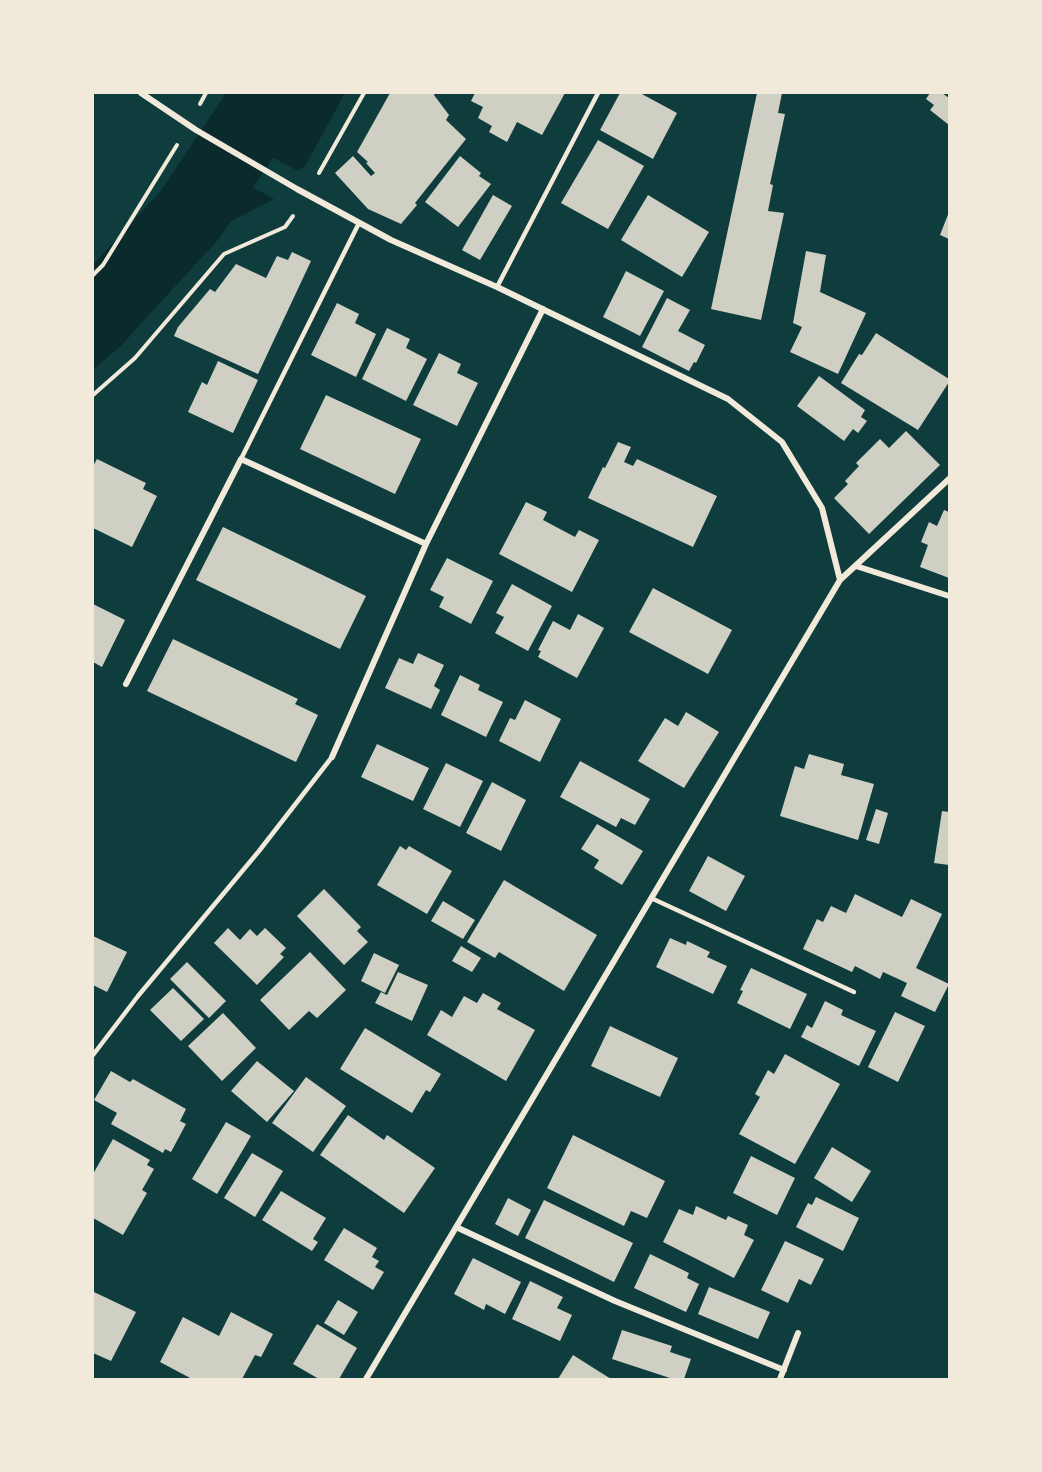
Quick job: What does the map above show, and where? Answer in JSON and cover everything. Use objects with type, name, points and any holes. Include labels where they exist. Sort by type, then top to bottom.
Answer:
[{"type":"street","points":[[141,93],[195,130],[391,240],[497,287],[728,399],[782,441],[822,508],[840,580]]},
{"type":"street","points":[[332,757],[426,544],[543,309]]},
{"type":"street","points":[[126,684],[241,459],[426,544]]},
{"type":"street","points":[[366,1379],[840,580],[949,479]]},
{"type":"street","points":[[856,566],[949,596]]},
{"type":"street","points":[[456,1227],[615,1301],[784,1370]]},
{"type":"street","points":[[780,1379],[798,1333]]},
{"type":"lane","points":[[497,287],[598,93]]},
{"type":"lane","points":[[241,459],[360,223]]},
{"type":"lane","points":[[93,1055],[138,996],[259,851],[332,757]]},
{"type":"lane","points":[[651,898],[854,992]]},
{"type":"path","points":[[93,395],[135,358],[224,254],[285,227],[307,194],[364,93]]},
{"type":"path","points":[[93,275],[103,265],[188,125]]},
{"type":"water","points":[[238,93],[345,93],[305,166],[298,171],[218,129]]},
{"type":"water","points":[[205,161],[274,199],[216,229],[125,342],[93,370],[93,304],[148,243]]},
{"type":"pier","points":[[215,128],[298,171],[297,174],[217,132]]},
{"type":"pier","points":[[202,159],[275,196],[276,200]]},
{"type":"building","points":[[390,93],[435,93],[434,95],[449,115],[446,120],[466,139],[401,224],[368,209],[335,173],[353,156],[371,176],[375,173],[366,163],[368,162],[357,152]]},
{"type":"building","points":[[475,93],[565,93],[542,135],[517,122],[507,142],[489,132],[492,126],[478,118],[483,107],[471,101]]},
{"type":"building","points":[[620,93],[640,93],[677,113],[653,159],[600,130]]},
{"type":"building","points":[[757,93],[782,93],[778,113],[785,114],[770,184],[773,185],[768,211],[784,213],[761,320],[711,309]]},
{"type":"building","points":[[930,93],[942,93],[949,98],[949,125],[930,110],[934,105],[926,99]]},
{"type":"building","points":[[598,140],[644,166],[608,229],[561,203]]},
{"type":"building","points":[[460,156],[481,173],[479,176],[491,184],[458,227],[425,202]]},
{"type":"building","points":[[493,195],[512,206],[480,260],[462,250]]},
{"type":"building","points":[[648,195],[709,232],[682,277],[621,240]]},
{"type":"building","points":[[949,212],[949,239],[940,235]]},
{"type":"building","points":[[806,251],[826,255],[820,292],[866,313],[838,374],[790,352],[802,327],[793,323]]},
{"type":"building","points":[[292,252],[311,261],[258,374],[174,336],[178,327],[210,289],[215,292],[236,264],[266,278],[277,256],[288,260]]},
{"type":"building","points":[[626,271],[664,291],[640,336],[603,317]]},
{"type":"building","points":[[667,298],[690,310],[678,331],[705,345],[689,371],[642,347]]},
{"type":"building","points":[[337,303],[359,314],[355,323],[376,334],[356,377],[311,355]]},
{"type":"building","points":[[387,328],[410,339],[406,348],[427,359],[406,401],[362,379]]},
{"type":"building","points":[[876,333],[949,379],[918,430],[841,383],[859,354],[862,355]]},
{"type":"building","points":[[439,353],[461,364],[457,373],[478,383],[457,426],[413,405]]},
{"type":"building","points":[[218,361],[258,380],[233,433],[188,412],[202,382],[207,385]]},
{"type":"building","points":[[819,376],[865,410],[861,417],[867,421],[858,433],[853,429],[844,441],[797,406]]},
{"type":"building","points":[[326,395],[421,439],[395,494],[300,449]]},
{"type":"building","points":[[906,431],[940,465],[869,534],[834,498],[848,484],[845,481],[859,466],[856,463],[880,439],[889,448]]},
{"type":"building","points":[[618,442],[631,447],[624,462],[633,466],[637,459],[717,496],[693,547],[588,498]]},
{"type":"building","points":[[97,459],[146,483],[143,489],[157,496],[132,547],[93,528],[93,466]]},
{"type":"building","points":[[526,502],[547,512],[543,520],[575,537],[579,530],[599,540],[572,592],[499,554]]},
{"type":"building","points":[[944,510],[949,512],[949,578],[920,567],[928,545],[921,542],[929,522],[937,526]]},
{"type":"building","points":[[223,527],[366,596],[340,649],[196,580]]},
{"type":"building","points":[[447,558],[493,581],[471,624],[439,607],[444,597],[430,590]]},
{"type":"building","points":[[512,584],[552,606],[528,651],[495,633],[504,617],[496,613]]},
{"type":"building","points":[[653,588],[732,630],[708,674],[629,632]]},
{"type":"building","points":[[93,604],[125,620],[102,667],[93,662]]},
{"type":"building","points":[[578,614],[604,628],[577,678],[538,657],[541,651],[538,650],[553,621],[570,630]]},
{"type":"building","points":[[173,639],[298,699],[295,704],[318,715],[296,762],[147,691]]},
{"type":"building","points":[[418,653],[444,665],[434,686],[440,690],[431,709],[385,688],[399,658],[413,664]]},
{"type":"building","points":[[460,675],[480,685],[478,690],[503,702],[486,737],[441,715]]},
{"type":"building","points":[[525,700],[561,719],[540,762],[499,741],[510,718],[515,720]]},
{"type":"building","points":[[686,712],[719,732],[684,788],[638,761],[665,718],[678,726]]},
{"type":"building","points":[[377,744],[429,768],[413,801],[361,777]]},
{"type":"building","points":[[809,754],[844,764],[841,775],[874,784],[858,840],[780,816],[795,766],[804,769]]},
{"type":"building","points":[[580,761],[650,799],[635,825],[621,818],[616,827],[560,797]]},
{"type":"building","points":[[446,763],[483,781],[460,827],[423,809]]},
{"type":"building","points":[[492,782],[526,800],[501,851],[466,833]]},
{"type":"building","points":[[876,809],[888,813],[879,844],[866,840]]},
{"type":"building","points":[[942,811],[949,812],[949,865],[934,863]]},
{"type":"building","points":[[597,824],[643,851],[622,885],[594,868],[599,860],[581,849]]},
{"type":"building","points":[[400,846],[406,850],[409,846],[452,871],[427,914],[377,885]]},
{"type":"building","points":[[708,856],[745,876],[726,911],[689,891]]},
{"type":"building","points":[[504,880],[597,935],[564,991],[499,952],[495,958],[467,942]]},
{"type":"building","points":[[324,889],[361,927],[357,931],[368,942],[344,965],[297,916]]},
{"type":"building","points":[[855,894],[902,917],[911,899],[942,914],[916,968],[949,984],[935,1012],[901,996],[907,983],[883,972],[880,979],[855,966],[852,972],[803,949],[817,919],[823,922],[831,906],[846,913]]},
{"type":"building","points":[[443,901],[475,920],[463,939],[431,921]]},
{"type":"building","points":[[228,928],[240,940],[250,929],[257,936],[265,928],[286,948],[280,954],[284,957],[257,985],[214,943]]},
{"type":"building","points":[[93,936],[127,952],[107,992],[93,985]]},
{"type":"building","points":[[670,938],[686,945],[687,941],[710,952],[707,957],[727,966],[713,994],[656,967]]},
{"type":"building","points":[[461,946],[481,958],[472,972],[452,961]]},
{"type":"building","points":[[310,952],[346,990],[317,1018],[309,1011],[289,1030],[260,1000]]},
{"type":"building","points":[[374,953],[399,965],[385,993],[361,981]]},
{"type":"building","points":[[187,962],[226,1001],[209,1018],[170,979]]},
{"type":"building","points":[[751,968],[807,994],[790,1029],[737,1003],[743,991],[740,990]]},
{"type":"building","points":[[398,972],[428,985],[412,1021],[375,1003],[381,992],[387,995]]},
{"type":"building","points":[[173,988],[204,1019],[181,1041],[150,1010]]},
{"type":"building","points":[[483,993],[501,1003],[497,1009],[535,1030],[506,1081],[427,1035],[441,1010],[452,1017],[464,996],[477,1003]]},
{"type":"building","points":[[825,1001],[843,1010],[841,1015],[876,1031],[859,1066],[801,1037],[807,1025],[812,1028]]},
{"type":"building","points":[[895,1012],[925,1026],[898,1082],[868,1067]]},
{"type":"building","points":[[223,1013],[256,1048],[222,1081],[188,1046]]},
{"type":"building","points":[[610,1026],[678,1058],[660,1097],[591,1066]]},
{"type":"building","points":[[365,1028],[441,1074],[430,1092],[426,1090],[412,1113],[340,1069]]},
{"type":"building","points":[[785,1054],[840,1084],[795,1164],[739,1134],[760,1097],[755,1094],[768,1070],[774,1074]]},
{"type":"building","points":[[257,1061],[294,1091],[267,1122],[231,1091]]},
{"type":"building","points":[[111,1071],[130,1082],[133,1079],[186,1109],[180,1121],[186,1124],[171,1152],[165,1149],[163,1153],[111,1124],[117,1113],[94,1100]]},
{"type":"building","points":[[306,1077],[346,1106],[313,1152],[272,1123]]},
{"type":"building","points":[[348,1115],[384,1140],[387,1135],[435,1168],[404,1213],[320,1155]]},
{"type":"building","points":[[226,1122],[251,1136],[217,1194],[192,1179]]},
{"type":"building","points":[[573,1135],[665,1181],[647,1218],[631,1211],[624,1226],[547,1188]]},
{"type":"building","points":[[113,1139],[150,1160],[147,1165],[154,1169],[142,1190],[147,1193],[123,1235],[93,1218],[93,1174]]},
{"type":"building","points":[[832,1147],[871,1171],[852,1202],[814,1178]]},
{"type":"building","points":[[252,1153],[283,1171],[255,1217],[224,1198]]},
{"type":"building","points":[[751,1156],[795,1178],[777,1215],[733,1193]]},
{"type":"building","points":[[281,1191],[326,1218],[313,1239],[318,1242],[312,1251],[262,1220]]},
{"type":"building","points":[[816,1197],[859,1218],[843,1251],[796,1227],[808,1203],[812,1205]]},
{"type":"building","points":[[508,1198],[531,1210],[518,1236],[495,1224]]},
{"type":"building","points":[[544,1200],[633,1243],[614,1282],[525,1238]]},
{"type":"building","points":[[696,1206],[726,1220],[728,1216],[748,1225],[744,1235],[754,1240],[734,1278],[663,1242],[679,1209],[693,1215]]},
{"type":"building","points":[[344,1228],[377,1248],[372,1257],[379,1261],[375,1267],[384,1272],[373,1290],[324,1260]]},
{"type":"building","points":[[785,1241],[824,1259],[811,1285],[799,1279],[788,1303],[761,1290]]},
{"type":"building","points":[[650,1254],[689,1273],[687,1278],[699,1284],[686,1312],[634,1288]]},
{"type":"building","points":[[473,1258],[521,1282],[505,1314],[486,1304],[484,1310],[454,1294]]},
{"type":"building","points":[[530,1281],[563,1297],[557,1308],[572,1315],[560,1341],[512,1319]]},
{"type":"building","points":[[709,1287],[770,1312],[758,1339],[698,1314]]},
{"type":"building","points":[[94,1292],[136,1312],[111,1361],[93,1353]]},
{"type":"building","points":[[338,1300],[358,1312],[344,1335],[324,1323]]},
{"type":"building","points":[[231,1312],[273,1334],[261,1357],[255,1355],[242,1379],[192,1379],[160,1362],[183,1317],[219,1336]]},
{"type":"building","points":[[317,1324],[357,1348],[339,1379],[319,1379],[293,1364]]},
{"type":"building","points":[[622,1330],[672,1346],[670,1352],[691,1359],[684,1379],[673,1379],[612,1359]]},
{"type":"building","points":[[573,1355],[611,1379],[558,1379]]},
{"type":"waterway","points":[[93,320],[189,216],[271,93]]}]
